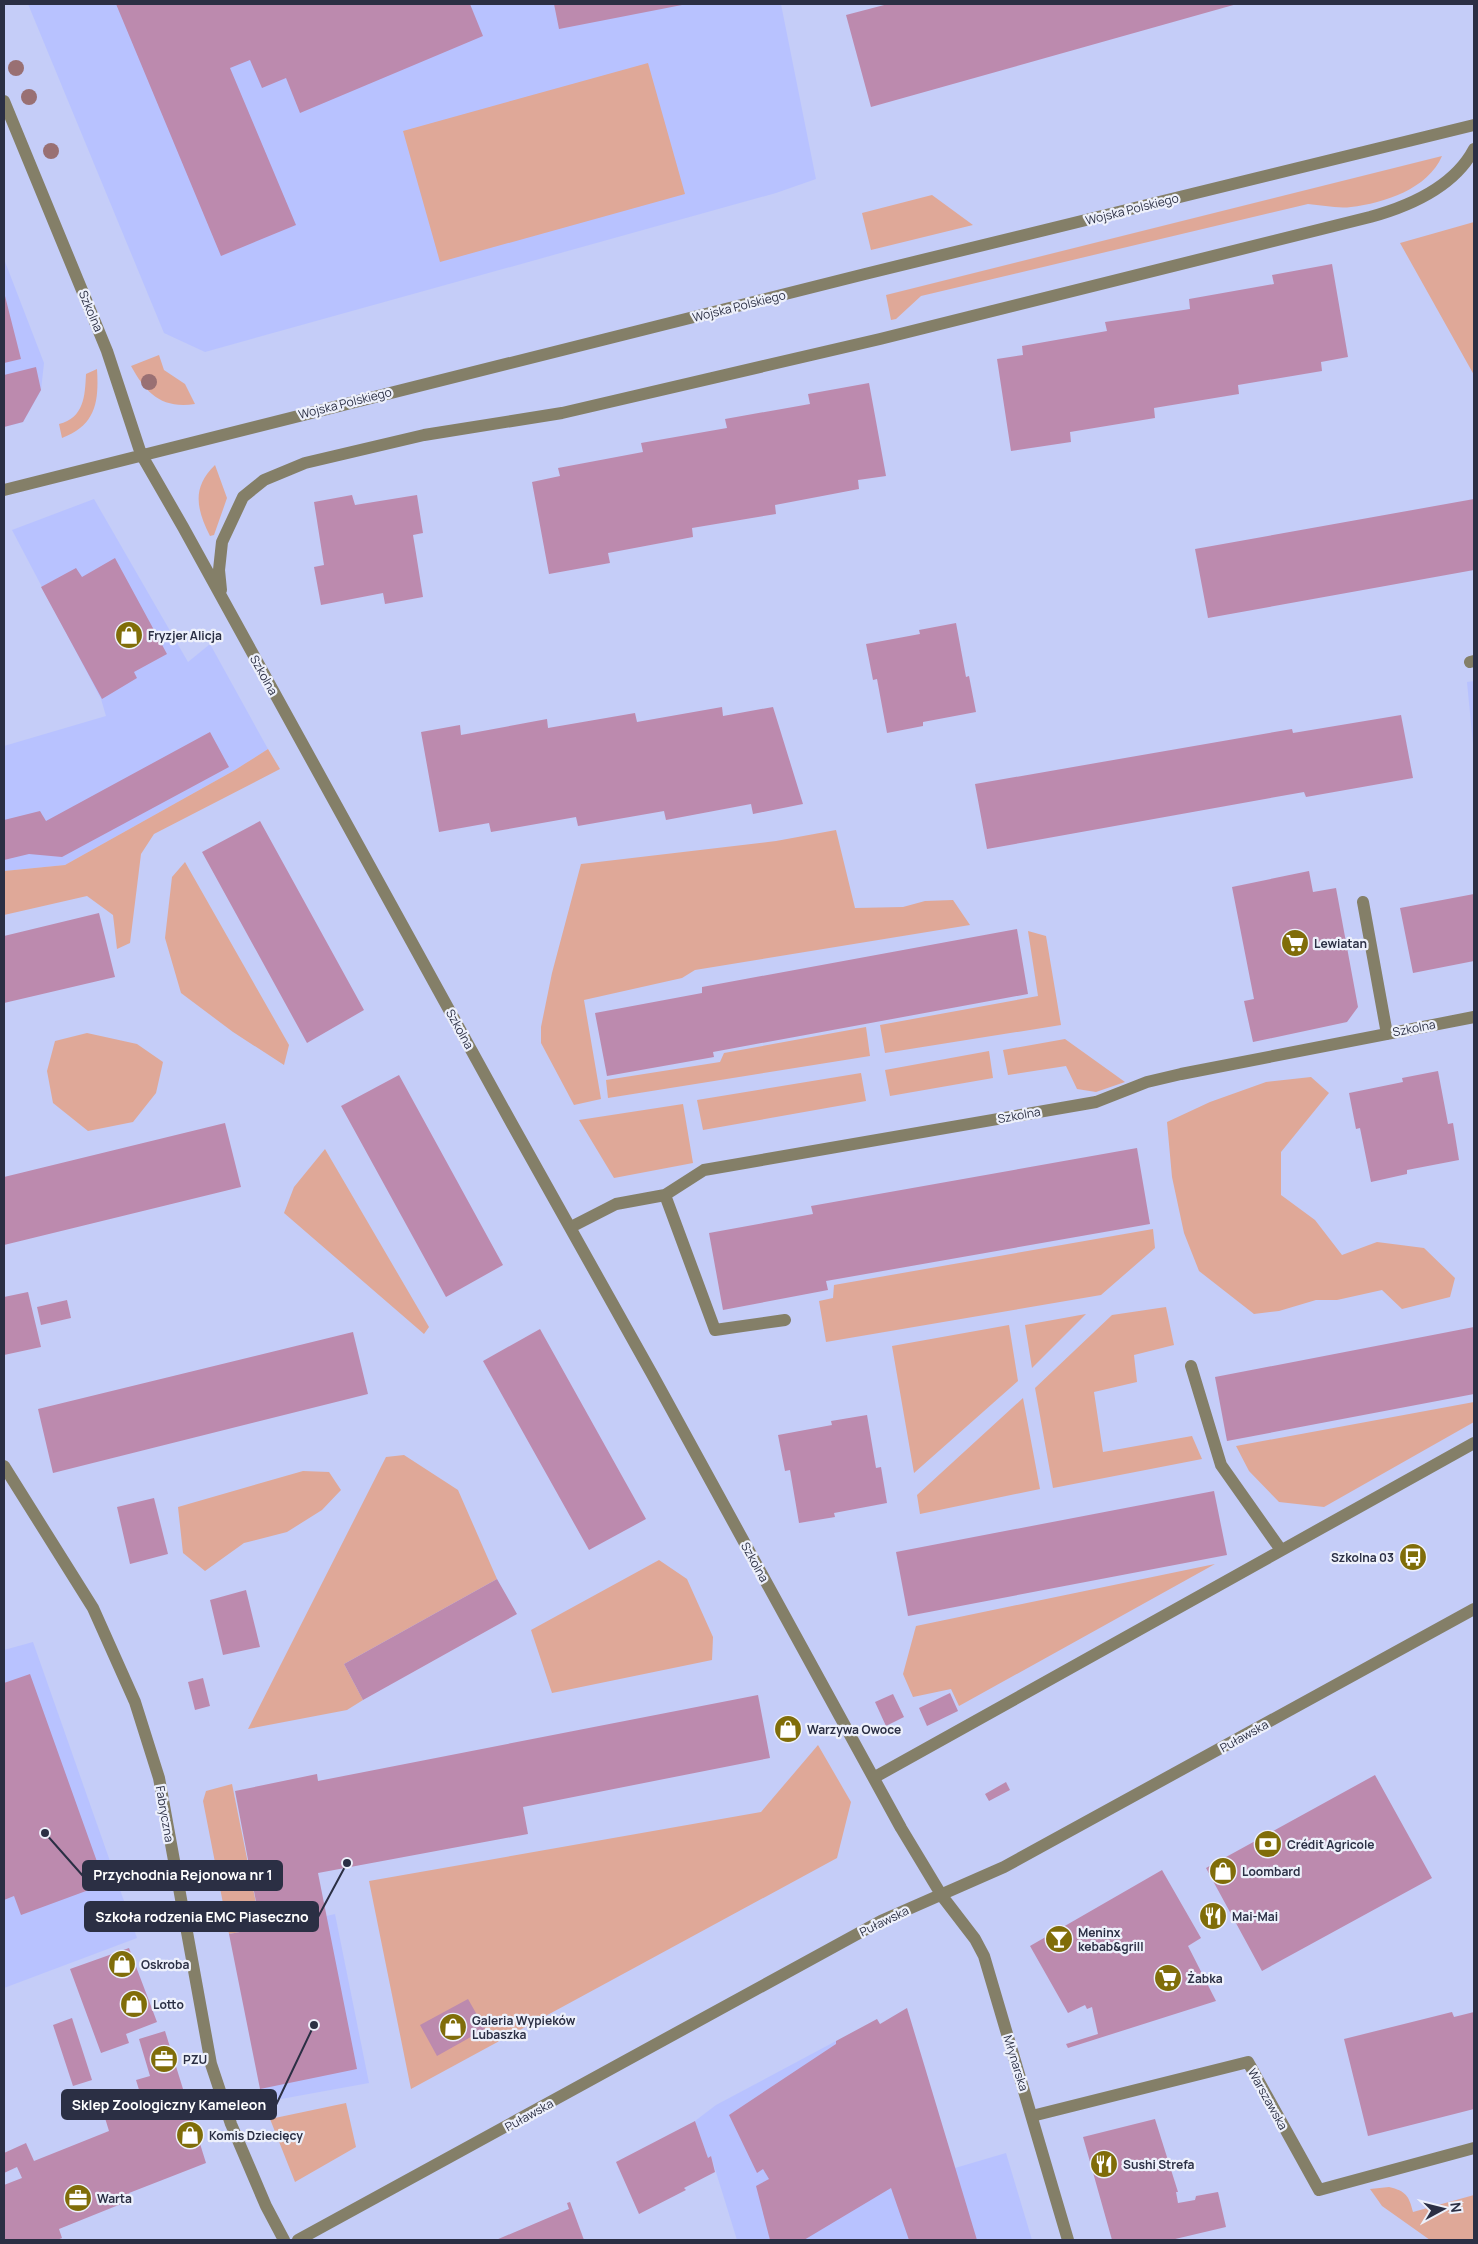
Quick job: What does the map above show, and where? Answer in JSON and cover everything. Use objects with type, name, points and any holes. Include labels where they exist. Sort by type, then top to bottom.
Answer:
[{"type":"street","name":"Szkolna","points":[[4,102],[107,350],[141,454],[571,1227],[875,1777],[901,1828],[942,1896]]},
{"type":"street","name":"Wojska Polskiego","points":[[4,490],[141,454],[1474,125]]},
{"type":"street","points":[[221,598],[219,570],[222,542],[243,497],[264,480],[305,463],[424,434],[562,413],[880,339],[1370,217],[1390,211],[1430,194],[1452,175],[1474,149]]},
{"type":"street","points":[[1363,902],[1386,1034]]},
{"type":"street","name":"Szkolna","points":[[571,1227],[616,1204],[665,1195],[704,1170],[1096,1102],[1147,1082],[1181,1074],[1474,1017]]},
{"type":"street","points":[[665,1195],[715,1330],[785,1320]]},
{"type":"street","points":[[1191,1366],[1221,1465],[1281,1550]]},
{"type":"street","points":[[875,1777],[1474,1443]]},
{"type":"street","name":"Fabryczna","points":[[4,1466],[93,1608],[135,1702],[158,1778],[211,2064],[235,2133],[266,2206],[284,2240]]},
{"type":"street","name":"Puławska","points":[[298,2240],[881,1921],[942,1896],[1004,1867],[1474,1609]]},
{"type":"street","name":"Młynarska","points":[[942,1896],[972,1933],[984,1956],[1068,2240]]},
{"type":"street","name":"Warszawska","points":[[1032,2116],[1248,2062],[1319,2190],[1474,2148]]},
{"type":"shaded area","points":[[28,4],[781,4],[816,179],[776,193],[205,352],[164,333]]},
{"type":"shaded area","points":[[648,63],[685,194],[440,262],[403,131]]},
{"type":"shaded area","points":[[1442,156],[1427,177],[1416,186],[1391,198],[1364,205],[1346,207],[1308,204],[921,296],[896,319],[891,320],[886,295]]},
{"type":"shaded area","points":[[932,195],[973,225],[871,250],[862,213]]},
{"type":"shaded area","points":[[1474,222],[1474,375],[1400,243]]},
{"type":"shaded area","points":[[4,259],[44,363],[41,390],[23,422],[4,427]]},
{"type":"shaded area","points":[[159,355],[164,370],[185,384],[195,404],[183,405],[164,401],[149,391],[137,376],[131,366]]},
{"type":"shaded area","points":[[97,369],[96,402],[89,419],[73,433],[62,438],[59,424],[74,417],[84,398],[86,374]]},
{"type":"shaded area","points":[[215,465],[227,498],[214,535],[210,536],[202,517],[199,491],[202,482]]},
{"type":"shaded area","points":[[94,499],[188,662],[210,644],[268,749],[235,770],[65,865],[4,871],[4,746],[106,716],[101,699],[12,530]]},
{"type":"shaded area","points":[[1474,681],[1474,744],[1473,744],[1467,682]]},
{"type":"shaded area","points":[[268,749],[280,769],[154,834],[141,854],[130,943],[117,949],[113,915],[87,896],[4,915],[4,871],[65,865],[235,770]]},
{"type":"shaded area","points":[[836,830],[855,908],[903,907],[925,901],[953,900],[970,925],[695,970],[682,978],[584,1000],[601,1099],[574,1105],[541,1043],[541,1027],[552,973],[581,864],[776,841]]},
{"type":"shaded area","points":[[185,862],[289,1045],[284,1065],[233,1032],[181,993],[165,938],[172,877]]},
{"type":"shaded area","points":[[1028,931],[1046,936],[1061,1025],[885,1053],[880,1025],[1038,996]]},
{"type":"shaded area","points":[[866,1027],[870,1056],[608,1098],[606,1080],[720,1062],[724,1053]]},
{"type":"shaded area","points":[[87,1033],[137,1044],[163,1062],[156,1093],[133,1122],[88,1131],[53,1103],[47,1071],[55,1041]]},
{"type":"shaded area","points":[[1065,1039],[1125,1082],[1096,1092],[1077,1089],[1066,1066],[1008,1075],[1003,1050]]},
{"type":"shaded area","points":[[989,1051],[993,1078],[890,1096],[885,1070]]},
{"type":"shaded area","points":[[861,1073],[866,1101],[703,1130],[697,1100]]},
{"type":"shaded area","points":[[1311,1077],[1329,1093],[1281,1152],[1281,1195],[1315,1220],[1342,1255],[1377,1242],[1424,1248],[1455,1278],[1450,1297],[1402,1309],[1382,1290],[1337,1300],[1316,1300],[1279,1311],[1254,1314],[1199,1271],[1184,1233],[1172,1177],[1167,1122],[1210,1102],[1266,1082]]},
{"type":"shaded area","points":[[683,1104],[693,1163],[614,1178],[579,1120]]},
{"type":"shaded area","points":[[325,1149],[429,1327],[424,1334],[284,1213],[294,1187]]},
{"type":"shaded area","points":[[1153,1229],[1155,1248],[1101,1295],[826,1342],[819,1301],[833,1298],[834,1285]]},
{"type":"shaded area","points":[[1166,1307],[1174,1345],[1134,1355],[1137,1382],[1094,1392],[1103,1452],[1192,1436],[1202,1459],[1053,1488],[1035,1388],[1112,1315]]},
{"type":"shaded area","points":[[1086,1314],[1032,1368],[1025,1325]]},
{"type":"shaded area","points":[[1009,1325],[1018,1381],[914,1473],[892,1346]]},
{"type":"shaded area","points":[[1023,1398],[1040,1489],[920,1514],[917,1495]]},
{"type":"shaded area","points":[[1474,1402],[1474,1422],[1324,1507],[1279,1502],[1249,1471],[1236,1446]]},
{"type":"shaded area","points":[[404,1455],[458,1490],[497,1579],[344,1664],[363,1700],[347,1710],[248,1729],[386,1457]]},
{"type":"shaded area","points":[[303,1471],[329,1472],[341,1490],[322,1510],[287,1532],[244,1543],[205,1571],[183,1553],[178,1507]]},
{"type":"shaded area","points":[[659,1560],[687,1579],[713,1637],[712,1660],[552,1693],[531,1630]]},
{"type":"shaded area","points":[[1215,1564],[959,1706],[951,1689],[913,1697],[903,1674],[916,1626]]},
{"type":"shaded area","points":[[33,1642],[137,1938],[4,1988],[4,1650]]},
{"type":"shaded area","points":[[818,1745],[851,1802],[837,1858],[411,2089],[369,1881],[761,1812]]},
{"type":"shaded area","points":[[232,1784],[261,1928],[229,1934],[203,1801],[206,1791]]},
{"type":"shaded area","points":[[335,1914],[369,2083],[270,2101],[260,2089],[300,1922]]},
{"type":"shaded area","points":[[836,2041],[955,2168],[1006,2153],[1032,2240],[737,2240],[711,2156],[708,2158],[695,2121],[716,2105]]},
{"type":"shaded area","points":[[346,2103],[356,2147],[295,2182],[270,2119]]},
{"type":"shaded area","points":[[1389,2187],[1399,2190],[1406,2195],[1413,2212],[1474,2195],[1474,2240],[1430,2240],[1382,2206],[1370,2189]]},
{"type":"building","points":[[116,4],[470,4],[483,36],[300,113],[286,78],[262,88],[250,60],[230,68],[296,225],[221,256]]},
{"type":"building","points":[[554,4],[682,4],[682,5],[559,29]]},
{"type":"building","points":[[888,4],[1237,4],[871,107],[846,15]]},
{"type":"building","points":[[1332,264],[1348,357],[1321,362],[1322,371],[1238,385],[1239,394],[1154,408],[1155,418],[1070,432],[1071,442],[1011,451],[997,359],[1023,355],[1022,346],[1107,331],[1105,322],[1190,309],[1189,299],[1274,284],[1272,275]]},
{"type":"building","points":[[4,292],[21,359],[4,363]]},
{"type":"building","points":[[36,367],[41,390],[23,422],[4,427],[4,375]]},
{"type":"building","points":[[869,383],[886,476],[858,480],[859,489],[775,505],[776,514],[692,528],[693,537],[608,553],[610,563],[549,574],[532,482],[560,476],[558,468],[643,452],[641,443],[727,428],[725,419],[810,404],[808,394]]},
{"type":"building","points":[[352,495],[355,505],[417,495],[423,533],[413,535],[423,597],[385,604],[383,593],[321,605],[314,567],[324,565],[314,502]]},
{"type":"building","points":[[1474,499],[1474,570],[1208,618],[1195,549]]},
{"type":"building","points":[[115,558],[167,654],[134,672],[137,678],[102,699],[41,587],[76,568],[82,577]]},
{"type":"building","points":[[956,623],[966,677],[969,676],[976,712],[923,722],[923,726],[887,733],[877,679],[873,680],[866,644],[920,634],[919,630]]},
{"type":"building","points":[[722,707],[723,716],[773,707],[803,804],[753,814],[751,804],[666,820],[664,811],[578,826],[576,817],[491,832],[489,823],[439,832],[421,732],[460,725],[461,735],[547,719],[548,728],[635,713],[637,722]]},
{"type":"building","points":[[1401,715],[1413,778],[1306,797],[1304,792],[987,849],[975,784],[1292,729],[1293,733]]},
{"type":"building","points":[[210,732],[229,767],[62,857],[29,854],[4,860],[4,820],[40,811],[46,821]]},
{"type":"building","points":[[260,821],[364,1010],[307,1043],[202,852]]},
{"type":"building","name":"Lewiatan","points":[[1309,871],[1313,892],[1336,888],[1358,1007],[1347,1022],[1253,1042],[1244,1001],[1254,999],[1232,887]]},
{"type":"building","points":[[1474,894],[1474,961],[1413,973],[1400,908]]},
{"type":"building","points":[[99,913],[115,977],[4,1003],[4,936]]},
{"type":"building","points":[[1017,929],[1028,994],[713,1052],[714,1057],[607,1076],[595,1013],[702,993],[702,987]]},
{"type":"building","points":[[1438,1071],[1448,1124],[1453,1123],[1459,1160],[1407,1170],[1407,1174],[1371,1182],[1360,1128],[1356,1129],[1349,1093],[1403,1082],[1402,1078]]},
{"type":"building","points":[[399,1075],[503,1265],[446,1297],[341,1106]]},
{"type":"building","points":[[225,1123],[241,1187],[4,1245],[4,1177]]},
{"type":"building","points":[[1137,1148],[1150,1224],[826,1281],[828,1290],[723,1310],[709,1233],[813,1214],[811,1206]]},
{"type":"building","points":[[28,1292],[41,1347],[4,1355],[4,1297]]},
{"type":"building","points":[[67,1300],[71,1318],[41,1325],[37,1307]]},
{"type":"building","points":[[1474,1327],[1474,1394],[1227,1441],[1215,1377]]},
{"type":"building","points":[[540,1329],[646,1519],[589,1550],[483,1361]]},
{"type":"building","points":[[353,1332],[368,1394],[53,1473],[38,1409]]},
{"type":"building","points":[[867,1415],[876,1468],[881,1467],[887,1503],[834,1513],[835,1517],[799,1523],[790,1470],[785,1471],[778,1435],[832,1425],[831,1421]]},
{"type":"building","points":[[1214,1491],[1227,1555],[908,1616],[896,1552]]},
{"type":"building","points":[[154,1498],[168,1554],[130,1564],[117,1507]]},
{"type":"building","points":[[497,1579],[517,1614],[363,1700],[344,1664]]},
{"type":"building","points":[[246,1590],[260,1647],[223,1655],[210,1600]]},
{"type":"building","points":[[30,1674],[105,1884],[21,1915],[14,1896],[4,1900],[4,1683]]},
{"type":"building","points":[[203,1678],[210,1706],[195,1710],[188,1682]]},
{"type":"building","points":[[950,1693],[958,1711],[927,1726],[919,1708]]},
{"type":"building","points":[[893,1694],[904,1717],[886,1726],[875,1702]]},
{"type":"building","points":[[758,1695],[770,1758],[523,1807],[528,1834],[318,1873],[357,2069],[260,2089],[229,1934],[261,1928],[235,1791],[317,1774],[318,1781]]},
{"type":"building","points":[[1375,1775],[1432,1878],[1262,1971],[1206,1868]]},
{"type":"building","points":[[1006,1782],[1010,1790],[989,1801],[985,1794]]},
{"type":"building","points":[[1162,1870],[1201,1938],[1188,1946],[1216,2001],[1068,2048],[1066,2044],[1098,2034],[1092,2007],[1087,2009],[1085,2005],[1068,2013],[1030,1946]]},
{"type":"building","points":[[129,1948],[157,2022],[126,2034],[129,2043],[101,2053],[70,1969]]},
{"type":"building","points":[[468,1999],[485,2029],[437,2056],[420,2025]]},
{"type":"building","points":[[907,2008],[977,2240],[909,2240],[891,2188],[804,2240],[770,2240],[756,2186],[769,2179],[763,2169],[757,2173],[729,2115],[836,2044],[836,2041],[877,2019],[880,2024]]},
{"type":"building","points":[[1452,2012],[1454,2017],[1474,2012],[1474,2109],[1368,2136],[1344,2039]]},
{"type":"building","points":[[72,2018],[92,2080],[73,2086],[53,2025]]},
{"type":"building","points":[[165,2031],[206,2163],[129,2193],[131,2200],[59,2229],[62,2238],[57,2240],[4,2240],[4,2185],[22,2178],[17,2167],[4,2173],[4,2153],[26,2143],[34,2161],[109,2131],[105,2118],[144,2106],[136,2080],[150,2076],[139,2039]]},
{"type":"building","points":[[1155,2119],[1178,2192],[1176,2192],[1178,2203],[1195,2200],[1196,2196],[1218,2192],[1226,2227],[1171,2240],[1112,2240],[1083,2137]]},
{"type":"building","points":[[695,2121],[708,2158],[711,2156],[715,2172],[684,2188],[686,2190],[639,2214],[616,2162]]},
{"type":"building","points":[[570,2202],[584,2240],[496,2240],[569,2209],[567,2203]]},
{"type":"place","name":"Fryzjer Alicja","points":[[129,635]]},
{"type":"place","name":"Lewiatan","points":[[1295,943]]},
{"type":"place","name":"Szkolna 03","points":[[1413,1557]]},
{"type":"place","name":"Warzywa Owoce","points":[[788,1729]]},
{"type":"place","name":"Przychodnia Rejonowa nr 1","points":[[45,1833]]},
{"type":"place","name":"Crédit Agricole","points":[[1268,1844]]},
{"type":"place","name":"Szkoła rodzenia EMC Piaseczno","points":[[347,1863]]},
{"type":"place","name":"Loombard","points":[[1223,1871]]},
{"type":"place","name":"Mai-Mai","points":[[1213,1916]]},
{"type":"place","name":"Meninx kebab&grill","points":[[1059,1939]]},
{"type":"place","name":"Oskroba","points":[[122,1964]]},
{"type":"place","name":"Żabka","points":[[1168,1978]]},
{"type":"place","name":"Lotto","points":[[134,2004]]},
{"type":"place","name":"Sklep Zoologiczny Kameleon","points":[[314,2025]]},
{"type":"place","name":"Galeria Wypieków Lubaszka","points":[[453,2027]]},
{"type":"place","name":"PZU","points":[[164,2059]]},
{"type":"place","name":"Komis Dziecięcy","points":[[190,2135]]},
{"type":"place","name":"Sushi Strefa","points":[[1104,2164]]},
{"type":"place","name":"Warta","points":[[78,2198]]}]
